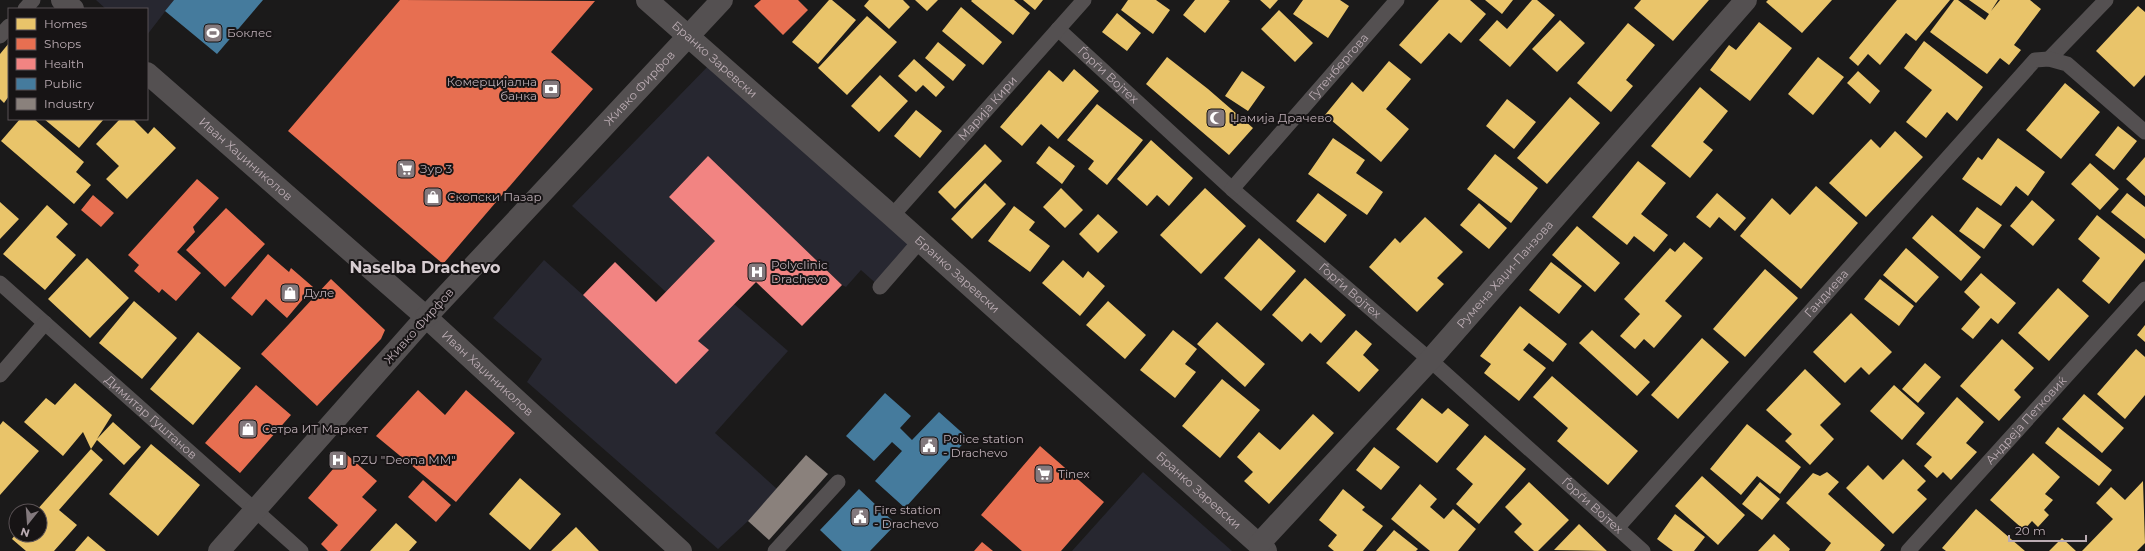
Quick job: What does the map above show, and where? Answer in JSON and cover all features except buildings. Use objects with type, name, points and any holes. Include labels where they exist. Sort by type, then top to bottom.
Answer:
[{"type":"street","points":[[62,0],[72,8]]},
{"type":"street","name":"Бранко Заревски","points":[[647,0],[688,38],[892,216],[976,293],[1262,548]]},
{"type":"street","name":"Живко Фирфов","points":[[219,551],[426,317],[722,0]]},
{"type":"street","name":"Румена Хаџи-Панзова","points":[[1262,548],[1430,360],[1746,0]]},
{"type":"street","name":"Иван Хаџиниколов","points":[[148,74],[426,317],[681,551]]},
{"type":"lane","points":[[26,8],[33,0]]},
{"type":"lane","name":"Марија Кири","points":[[892,216],[1084,0]]},
{"type":"lane","name":"Гутенбергова","points":[[1232,189],[1397,0]]},
{"type":"lane","name":"Гандиева","points":[[1618,527],[2042,59],[2106,0]]},
{"type":"lane","points":[[0,36],[8,27]]},
{"type":"lane","name":"Ѓорѓи Војтех","points":[[1058,30],[1232,189],[1430,360],[1643,551]]},
{"type":"lane","points":[[2042,59],[2067,64],[2145,132]]},
{"type":"lane","points":[[880,286],[920,241]]},
{"type":"lane","name":"Димитар Гуштанов","points":[[0,283],[301,551]]},
{"type":"lane","name":"Андреја Петковиќ","points":[[1908,551],[2145,289]]},
{"type":"lane","points":[[0,375],[45,323]]},
{"type":"lane","points":[[775,551],[838,482]]},
{"type":"shaded area","points":[[96,0],[174,0],[148,34],[148,8],[105,8]]},
{"type":"shaded area","points":[[714,60],[920,241],[880,287],[861,270],[846,287],[842,285],[708,157],[669,197],[715,241],[666,292],[572,206]]},
{"type":"shaded area","points":[[544,260],[583,295],[708,350],[698,341],[734,304],[788,351],[715,433],[777,489],[748,521],[718,549],[527,382],[542,359],[493,318]]},
{"type":"shaded area","points":[[1143,472],[1232,551],[1072,551]]},
{"type":"place","name":"Боклес","points":[[213,33]]},
{"type":"place","name":"Комерцијална банка","points":[[551,89]]},
{"type":"place","name":"Џамија Драчево","points":[[1216,118]]},
{"type":"place","name":"Зур 3","points":[[406,169]]},
{"type":"place","name":"Скопски Пазар","points":[[433,197]]},
{"type":"place","name":"Polyclinic Drachevo","points":[[757,272]]},
{"type":"place","name":"Дуле","points":[[290,293]]},
{"type":"place","name":"Сетра ИТ Маркет","points":[[248,429]]},
{"type":"place","name":"Police station - Drachevo","points":[[929,446]]},
{"type":"place","name":"PZU \"Deona MM\"","points":[[338,460]]},
{"type":"place","name":"Tinex","points":[[1044,474]]},
{"type":"place","name":"Fire station - Drachevo","points":[[860,517]]},
{"type":"district","name":"Naselba Drachevo","points":[[425,267]]}]
